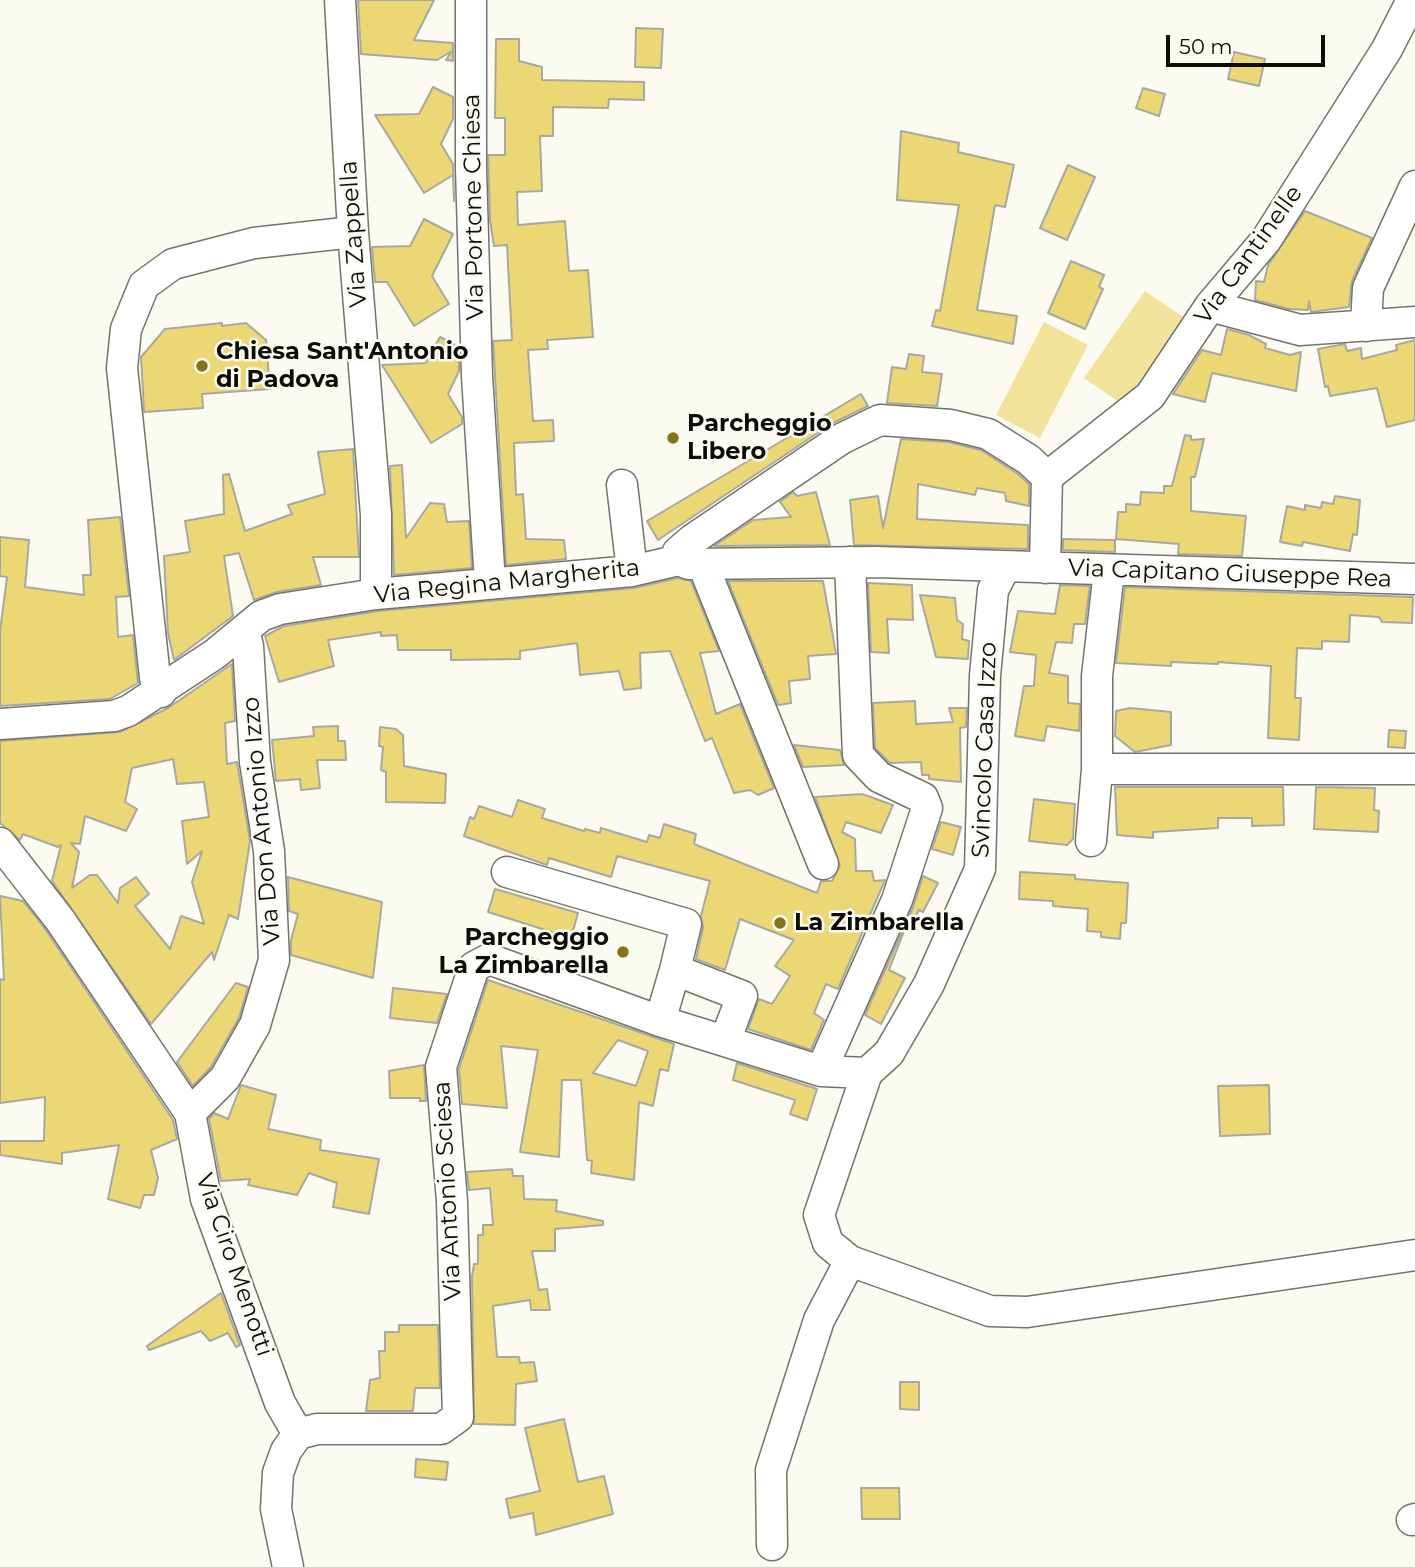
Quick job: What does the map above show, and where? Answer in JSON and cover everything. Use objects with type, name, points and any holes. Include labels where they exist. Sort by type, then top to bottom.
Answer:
[{"type":"street","name":"Via Zappella","points":[[340,0],[353,232],[376,515],[376,594]]},
{"type":"street","name":"Via Portone Chiesa","points":[[471,0],[471,168],[477,376],[490,583]]},
{"type":"street","name":"Via Cantinelle","points":[[1047,477],[1150,396],[1210,306],[1266,240],[1387,49],[1412,0]]},
{"type":"street","points":[[1366,326],[1368,288],[1415,186]]},
{"type":"street","points":[[161,692],[155,678],[122,368],[126,329],[144,285],[173,264],[254,243],[353,232]]},
{"type":"street","points":[[1210,306],[1300,330],[1415,322]]},
{"type":"street","points":[[823,864],[691,562],[678,552],[841,439],[880,420],[950,425],[988,433],[1029,460],[1047,477],[1045,568]]},
{"type":"street","points":[[622,485],[632,570]]},
{"type":"street","name":"Via Regina Margherita","points":[[0,724],[114,716],[161,692],[261,616],[280,609],[376,594],[691,562],[850,562],[1045,568]]},
{"type":"street","points":[[821,1071],[897,900],[927,808],[923,798],[879,777],[858,755],[850,562]]},
{"type":"street","name":"Svincolo Casa Izzo","points":[[867,1073],[889,1053],[929,984],[980,869],[985,676],[993,590],[1005,567]]},
{"type":"street","name":"Via Capitano Giuseppe Rea","points":[[1045,568],[1415,579]]},
{"type":"street","points":[[1091,841],[1097,769],[1097,676],[1109,570]]},
{"type":"street","name":"Via Don Antonio Izzo","points":[[190,1113],[225,1078],[255,1025],[274,960],[269,851],[255,762],[248,646],[244,630]]},
{"type":"street","points":[[1097,769],[1415,769]]},
{"type":"street","name":"Via Ciro Menotti","points":[[0,843],[60,920],[190,1113],[206,1199],[280,1403],[298,1434]]},
{"type":"street","points":[[507,872],[686,924],[660,1021]]},
{"type":"street","name":"Via Antonio Sciesa","points":[[298,1434],[317,1429],[441,1429],[458,1417],[452,1201],[441,1067],[474,967],[489,959],[660,1021],[821,1071],[867,1073]]},
{"type":"street","points":[[675,970],[742,996],[725,1041]]},
{"type":"street","points":[[867,1073],[819,1216],[828,1243],[850,1261],[989,1311],[1027,1312],[1415,1255]]},
{"type":"street","points":[[772,1545],[771,1470],[819,1320],[850,1261]]},
{"type":"street","points":[[288,1567],[276,1509],[278,1473],[286,1451],[298,1434]]},
{"type":"shaded area","points":[[1145,291],[1189,321],[1128,408],[1084,378]]},
{"type":"shaded area","points":[[1044,322],[1088,345],[1040,438],[996,415]]},
{"type":"building","points":[[358,0],[434,0],[414,40],[453,43],[453,61],[446,60],[452,51],[437,60],[361,54]]},
{"type":"building","points":[[636,28],[663,29],[661,68],[635,67]]},
{"type":"building","points":[[496,39],[519,39],[519,61],[542,67],[542,80],[644,82],[644,100],[609,99],[608,108],[553,107],[553,136],[540,136],[542,191],[517,192],[518,225],[565,221],[569,271],[588,270],[593,337],[547,340],[548,349],[528,350],[533,421],[553,420],[554,441],[514,443],[516,495],[523,494],[526,539],[564,540],[566,559],[506,565],[493,341],[512,340],[507,245],[494,246],[490,220],[488,155],[505,155],[505,118],[495,118]]},
{"type":"building","points":[[1234,52],[1265,59],[1259,86],[1228,79]]},
{"type":"building","points":[[433,87],[453,97],[453,119],[441,144],[453,164],[454,201],[453,175],[424,193],[375,115],[419,114]]},
{"type":"building","points":[[1143,88],[1165,94],[1159,116],[1136,108]]},
{"type":"building","points":[[901,131],[959,143],[958,152],[1014,165],[1005,207],[995,205],[977,310],[1017,316],[1013,344],[932,326],[936,310],[940,311],[959,205],[897,200]]},
{"type":"building","points":[[1068,165],[1095,177],[1067,240],[1040,228]]},
{"type":"building","points":[[1305,211],[1372,238],[1352,281],[1349,307],[1311,312],[1309,301],[1308,310],[1289,309],[1255,300],[1256,281],[1264,282],[1268,265]]},
{"type":"building","points":[[424,219],[453,234],[432,276],[449,304],[414,326],[387,282],[375,282],[372,247],[410,246]]},
{"type":"building","points":[[1071,261],[1104,275],[1099,287],[1103,289],[1085,329],[1048,313]]},
{"type":"building","name":"Chiesa Sant'Antonio di Padova","points":[[222,323],[222,326],[246,323],[266,340],[270,389],[202,394],[203,408],[144,412],[141,357],[165,329]]},
{"type":"building","points":[[1227,329],[1249,335],[1266,344],[1265,348],[1290,355],[1301,352],[1296,391],[1212,373],[1205,402],[1173,394],[1202,350],[1221,355]]},
{"type":"building","points":[[440,337],[459,347],[459,371],[448,394],[462,417],[462,424],[431,443],[382,365],[426,363]]},
{"type":"building","points":[[1415,340],[1415,420],[1387,427],[1377,388],[1330,396],[1328,386],[1325,387],[1318,349],[1345,344],[1347,351],[1361,348],[1362,359],[1397,350],[1396,345]]},
{"type":"building","points":[[909,354],[924,356],[922,372],[942,374],[937,406],[887,403],[892,367],[906,369]]},
{"type":"building","points":[[861,394],[868,406],[831,424],[658,540],[647,521]]},
{"type":"building","points":[[1185,435],[1191,436],[1191,440],[1204,439],[1195,477],[1191,477],[1191,511],[1246,516],[1242,556],[1178,554],[1179,544],[1116,539],[1118,512],[1126,512],[1126,504],[1140,505],[1141,492],[1164,493],[1164,486],[1172,486]]},
{"type":"building","points":[[901,439],[948,442],[981,450],[1018,474],[1029,484],[1029,506],[1006,501],[1005,493],[977,488],[975,495],[918,484],[917,519],[1028,525],[1028,549],[854,545],[850,500],[878,496],[883,528]]},
{"type":"building","points":[[353,449],[359,557],[313,557],[321,585],[277,592],[254,600],[239,553],[224,556],[233,616],[174,660],[168,633],[164,556],[190,552],[185,521],[224,514],[223,475],[229,474],[245,531],[292,514],[288,505],[325,494],[318,452]]},
{"type":"building","points":[[402,465],[406,538],[430,503],[444,504],[447,522],[469,521],[472,568],[394,575],[390,466]]},
{"type":"building","points":[[793,492],[797,496],[816,492],[830,545],[714,546],[753,520],[791,517],[780,502]]},
{"type":"building","points":[[1335,496],[1360,500],[1357,535],[1353,534],[1350,551],[1303,542],[1302,546],[1280,542],[1287,506],[1305,510],[1305,505],[1321,508],[1322,502],[1333,504]]},
{"type":"building","points":[[120,517],[129,596],[116,597],[118,637],[133,635],[138,683],[110,699],[0,706],[0,631],[7,577],[0,576],[0,537],[29,540],[25,587],[84,595],[83,575],[91,575],[88,520]]},
{"type":"building","points":[[1063,539],[1115,540],[1115,552],[1063,550]]},
{"type":"building","points":[[678,578],[691,581],[719,651],[700,653],[716,714],[740,704],[774,788],[758,795],[750,790],[734,793],[712,738],[705,741],[670,651],[640,653],[641,688],[624,690],[619,671],[580,675],[577,643],[520,651],[520,659],[451,660],[451,650],[398,650],[397,635],[381,636],[381,632],[328,640],[334,666],[279,682],[265,636],[284,626],[378,611],[634,588]]},
{"type":"building","points":[[728,581],[823,581],[836,654],[808,656],[810,679],[789,681],[791,703],[778,705]]},
{"type":"building","points":[[868,583],[912,585],[913,620],[887,619],[889,653],[871,652]]},
{"type":"building","points":[[1060,585],[1090,586],[1085,624],[1074,624],[1072,643],[1056,642],[1049,673],[1068,676],[1068,703],[1080,704],[1079,731],[1047,726],[1044,741],[1015,736],[1024,686],[1034,686],[1036,655],[1010,652],[1018,611],[1055,614]]},
{"type":"building","points":[[1125,587],[1413,597],[1412,623],[1382,622],[1379,617],[1350,615],[1349,642],[1322,641],[1322,649],[1297,648],[1295,698],[1301,698],[1299,740],[1268,738],[1271,666],[1218,662],[1171,662],[1171,666],[1116,663]]},
{"type":"building","points":[[920,595],[955,598],[957,620],[963,624],[962,639],[969,641],[968,659],[936,657]]},
{"type":"building","points":[[232,664],[235,721],[225,723],[227,764],[237,762],[250,841],[238,919],[229,915],[214,960],[212,952],[151,1024],[52,881],[61,845],[58,847],[23,834],[20,840],[0,823],[0,741],[120,732],[168,708]],"holes":[[[173,759],[177,784],[204,782],[209,817],[182,821],[187,864],[202,851],[192,882],[204,924],[181,916],[170,949],[135,906],[149,894],[136,877],[120,888],[118,903],[97,875],[90,875],[72,888],[79,852],[71,843],[80,844],[85,816],[126,831],[137,809],[125,802],[132,768]]]},
{"type":"building","points":[[915,701],[916,724],[953,722],[949,708],[967,708],[966,727],[960,728],[961,782],[929,779],[929,775],[922,775],[921,762],[890,763],[875,748],[873,703]]},
{"type":"building","points":[[1130,708],[1171,712],[1171,745],[1135,752],[1115,736],[1116,711]]},
{"type":"building","points":[[338,726],[338,741],[345,741],[346,760],[317,760],[320,788],[301,790],[300,779],[276,781],[272,740],[314,736],[313,727]]},
{"type":"building","points":[[380,727],[396,729],[403,735],[404,766],[446,774],[445,803],[386,802],[386,772],[381,770],[383,747],[379,746]]},
{"type":"building","points":[[1389,730],[1406,731],[1405,748],[1388,747]]},
{"type":"building","points":[[794,745],[840,750],[844,765],[803,767]]},
{"type":"building","points":[[1115,787],[1283,787],[1284,825],[1252,826],[1252,818],[1218,818],[1218,828],[1153,832],[1153,838],[1117,835]]},
{"type":"building","points":[[1316,787],[1375,788],[1374,810],[1379,811],[1378,832],[1314,829]]},
{"type":"building","points":[[862,794],[893,805],[881,833],[846,822],[842,832],[855,839],[856,871],[872,871],[874,881],[885,880],[838,989],[826,984],[814,1013],[824,1020],[811,1050],[748,1029],[759,999],[772,1004],[790,976],[775,966],[794,940],[740,919],[725,970],[696,959],[703,928],[701,916],[710,881],[617,856],[611,877],[549,858],[547,865],[464,836],[470,817],[474,819],[479,806],[512,817],[518,800],[545,809],[542,818],[584,831],[585,829],[600,833],[601,828],[647,842],[649,835],[660,838],[664,824],[696,834],[694,844],[817,893],[821,881],[832,881],[840,866],[815,797]]},
{"type":"building","points":[[1034,799],[1075,804],[1073,839],[1067,845],[1029,841]]},
{"type":"building","points":[[941,822],[961,827],[953,855],[932,849]]},
{"type":"building","points":[[1020,872],[1075,875],[1075,879],[1128,883],[1126,923],[1121,923],[1120,939],[1101,937],[1101,932],[1087,931],[1088,909],[1053,906],[1053,901],[1019,899]]},
{"type":"building","points":[[923,876],[938,883],[923,912],[919,910],[912,923],[908,921],[889,970],[905,978],[881,1024],[865,1015],[913,907]]},
{"type":"building","points":[[288,877],[382,902],[373,978],[291,955],[291,940],[298,914],[289,911]]},
{"type":"building","points":[[495,889],[578,913],[571,938],[488,912]]},
{"type":"building","points":[[0,896],[23,901],[46,930],[173,1120],[177,1139],[151,1150],[158,1178],[154,1195],[144,1195],[140,1208],[108,1199],[119,1145],[62,1153],[62,1164],[0,1155],[0,1141],[44,1141],[45,1097],[0,1103],[0,979],[4,980]]},
{"type":"building","points":[[488,980],[674,1044],[668,1071],[660,1069],[653,1106],[639,1102],[634,1180],[591,1173],[592,1161],[587,1160],[581,1080],[562,1080],[559,1157],[520,1152],[538,1050],[501,1046],[507,1108],[462,1104],[459,1069]],"holes":[[[618,1040],[648,1051],[636,1086],[593,1073]]]},
{"type":"building","points":[[236,983],[248,987],[239,1018],[211,1067],[193,1086],[177,1062]]},
{"type":"building","points":[[393,988],[447,994],[437,1023],[390,1018]]},
{"type":"building","points":[[737,1063],[817,1089],[807,1120],[790,1114],[795,1100],[733,1080]]},
{"type":"building","points":[[424,1065],[426,1101],[420,1101],[420,1098],[390,1098],[389,1071]]},
{"type":"building","points":[[241,1085],[276,1095],[268,1129],[321,1140],[320,1150],[379,1159],[369,1214],[333,1207],[337,1183],[309,1173],[297,1195],[248,1185],[250,1179],[221,1181],[209,1119],[214,1113],[228,1119]]},
{"type":"building","points":[[1269,1085],[1270,1134],[1220,1136],[1218,1086]]},
{"type":"building","points":[[512,1169],[513,1176],[523,1176],[524,1199],[557,1200],[556,1211],[603,1221],[603,1225],[555,1229],[555,1251],[532,1251],[539,1290],[547,1289],[550,1310],[531,1310],[530,1300],[493,1306],[497,1357],[519,1357],[520,1363],[534,1362],[537,1381],[516,1384],[515,1425],[474,1424],[472,1276],[474,1264],[478,1264],[478,1235],[483,1235],[483,1225],[493,1225],[490,1188],[469,1190],[467,1172]]},
{"type":"building","points":[[221,1293],[240,1345],[236,1347],[228,1333],[210,1341],[201,1331],[149,1350],[147,1346]]},
{"type":"building","points":[[399,1325],[438,1325],[440,1388],[415,1388],[413,1411],[366,1411],[370,1380],[380,1378],[379,1351],[385,1351],[385,1332],[399,1332]]},
{"type":"building","points":[[900,1382],[919,1382],[919,1410],[900,1409]]},
{"type":"building","points":[[564,1419],[578,1482],[604,1476],[613,1514],[536,1535],[533,1513],[510,1518],[506,1499],[540,1491],[525,1428]]},
{"type":"building","points":[[416,1459],[448,1462],[446,1480],[415,1477]]},
{"type":"building","points":[[861,1488],[899,1488],[900,1519],[862,1519]]},
{"type":"place","name":"Chiesa Sant'Antonio di Padova","points":[[202,366]]},
{"type":"place","name":"Parcheggio Libero","points":[[673,438]]},
{"type":"place","name":"La Zimbarella","points":[[780,923]]},
{"type":"place","name":"Parcheggio La Zimbarella","points":[[623,952]]}]
